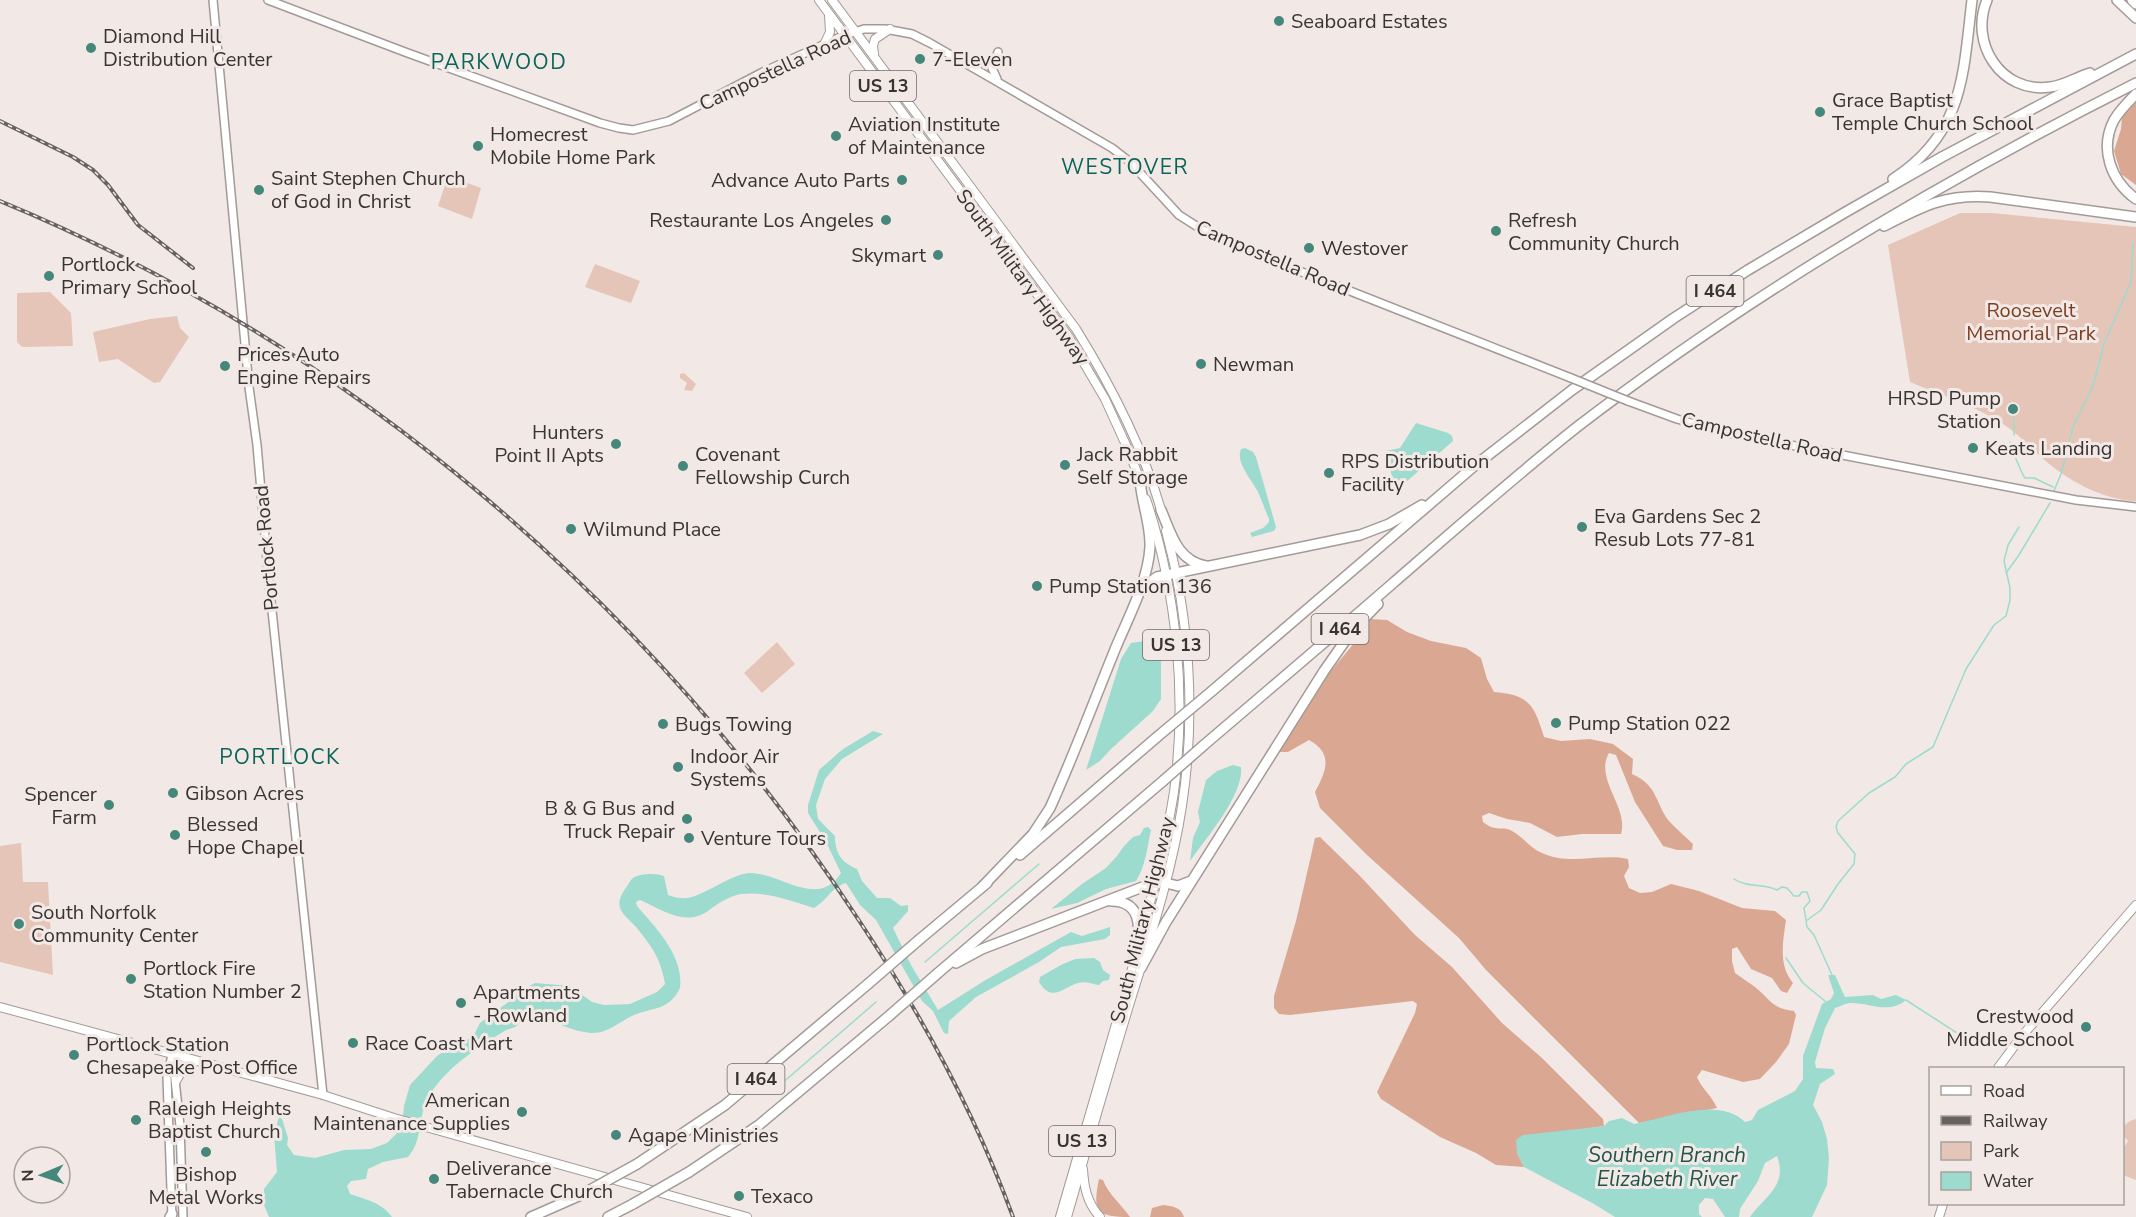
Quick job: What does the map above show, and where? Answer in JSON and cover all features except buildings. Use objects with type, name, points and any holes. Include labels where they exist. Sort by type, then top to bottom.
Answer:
[{"type":"highway","points":[[1823,225],[1902,173],[1918,160],[1939,137],[1958,95],[1972,0]]},
{"type":"highway","points":[[1987,0],[1981,26],[1985,48],[1997,68],[2019,84],[2037,88],[2053,87],[2133,55]]},
{"type":"highway","points":[[2117,0],[2136,18]]},
{"type":"highway","points":[[2132,0],[2136,4]]},
{"type":"highway","name":"I 464","points":[[531,1217],[581,1195],[637,1164],[725,1104],[1444,492],[1527,424],[1674,318],[1823,225],[1942,157],[2133,55]]},
{"type":"highway","name":"I 464","points":[[608,1217],[689,1172],[759,1125],[1474,513],[1577,428],[1671,358],[1803,270],[1885,219],[2136,83]]},
{"type":"highway","points":[[2136,94],[2113,121],[2107,146],[2108,159],[2113,173],[2123,189],[2136,199]]},
{"type":"highway","points":[[1803,270],[1920,207],[1946,199],[1990,197],[2136,217]]},
{"type":"highway","points":[[982,887],[1033,834],[1050,808],[1137,596],[1149,559],[1150,546],[1140,479]]},
{"type":"highway","points":[[1137,596],[1150,580],[1166,575],[1360,535],[1389,524],[1444,492]]},
{"type":"highway","points":[[1161,510],[1180,553],[1196,564],[1211,566]]},
{"type":"highway","points":[[1137,967],[1344,640],[1381,600],[1474,513]]},
{"type":"highway","points":[[938,973],[982,949],[1158,882],[1182,885],[1192,880]]},
{"type":"highway","points":[[1108,901],[1117,901],[1127,905],[1137,917],[1139,936],[1137,967]]},
{"type":"main road","name":"Campostella Road","points":[[268,0],[590,119],[633,130],[669,121],[717,95],[855,31],[873,28],[890,29],[919,37],[1112,148],[1137,169],[1179,215],[1201,229],[1279,263],[1628,401],[1677,419],[1723,432],[2076,500],[2136,507]]},
{"type":"main road","name":"South Military Highway","points":[[819,0],[1068,336],[1110,408],[1140,479],[1166,575],[1175,638],[1179,692],[1179,731],[1173,794],[1137,967],[1067,1217]]},
{"type":"main road","name":"South Military Highway","points":[[832,0],[1081,337],[1122,410],[1141,454],[1161,510],[1176,573],[1187,652],[1188,740],[1183,803],[1166,883],[1137,967],[1060,1217]]},
{"type":"main road","name":"Portlock Road","points":[[214,1],[249,387],[257,445],[322,1095]]},
{"type":"main road","points":[[824,45],[830,32],[829,13]]},
{"type":"main road","points":[[875,58],[873,46],[875,39],[890,29]]},
{"type":"main road","points":[[998,52],[992,68],[998,81]]},
{"type":"main road","points":[[1999,1067],[2028,1028],[2136,905]]},
{"type":"main road","points":[[0,1007],[322,1095],[394,1118],[747,1217]]},
{"type":"main road","points":[[172,1055],[176,1081],[183,1217]]},
{"type":"main road","points":[[171,1216],[167,1077],[172,1055]]},
{"type":"main road","points":[[176,1081],[184,1067],[197,1062]]},
{"type":"main road","points":[[1083,1161],[1086,1193],[1100,1217]]},
{"type":"green space","points":[[448,176],[481,188],[472,219],[438,206]]},
{"type":"green space","name":"Roosevelt Memorial Park","points":[[1960,213],[1992,213],[2136,227],[2136,501],[2101,494],[2078,484],[2057,470],[2015,433],[1992,417],[1910,382],[1888,245]]},
{"type":"green space","points":[[595,264],[640,281],[631,303],[585,287]]},
{"type":"green space","points":[[50,292],[71,313],[73,346],[22,347],[17,342],[17,293]]},
{"type":"green space","points":[[177,316],[180,328],[189,337],[160,382],[154,383],[118,359],[99,362],[93,332],[150,319]]},
{"type":"green space","points":[[684,373],[696,384],[692,391],[684,390],[687,383],[680,378],[680,374]]},
{"type":"green space","points":[[777,642],[795,664],[762,693],[744,673]]},
{"type":"green space","points":[[21,843],[23,882],[48,882],[53,975],[0,962],[0,846]]},
{"type":"green space","points":[[2136,1119],[2136,1180],[2124,1175],[2124,1147],[2128,1141],[2124,1136],[2124,1126]]},
{"type":"shaded area","points":[[2136,102],[2136,185],[2121,174],[2114,151],[2121,129],[2122,116]]},
{"type":"shaded area","points":[[1371,619],[1387,620],[1407,632],[1431,641],[1466,648],[1481,658],[1487,679],[1494,692],[1516,696],[1529,704],[1537,717],[1544,737],[1561,741],[1590,739],[1613,744],[1633,759],[1632,774],[1647,783],[1669,821],[1693,844],[1692,850],[1677,850],[1663,846],[1635,802],[1616,755],[1609,753],[1606,773],[1620,814],[1621,834],[1582,834],[1557,837],[1530,823],[1489,813],[1482,816],[1483,822],[1492,827],[1512,831],[1538,851],[1553,857],[1628,859],[1629,867],[1624,876],[1629,888],[1640,893],[1652,892],[1671,884],[1699,891],[1742,908],[1775,911],[1786,920],[1783,961],[1793,983],[1787,993],[1781,991],[1772,978],[1751,969],[1737,947],[1732,949],[1735,973],[1776,1006],[1794,1011],[1796,1015],[1789,1044],[1760,1079],[1743,1082],[1702,1070],[1697,1077],[1717,1108],[1639,1123],[1486,970],[1459,938],[1367,855],[1320,808],[1315,792],[1325,770],[1326,763],[1322,751],[1309,740],[1288,752],[1279,752],[1330,672]]},
{"type":"shaded area","points":[[1320,837],[1415,935],[1452,967],[1502,1023],[1542,1058],[1603,1119],[1604,1126],[1578,1130],[1517,1153],[1524,1167],[1496,1165],[1440,1137],[1381,1099],[1377,1092],[1415,1013],[1417,1004],[1413,1001],[1290,1015],[1279,1014],[1274,1008],[1274,996],[1296,921],[1315,838]]},
{"type":"shaded area","points":[[1099,1179],[1103,1180],[1108,1190],[1130,1217],[1110,1216],[1100,1210],[1096,1199]]},
{"type":"shaded area","points":[[1163,1205],[1178,1209],[1184,1217],[1150,1217],[1152,1208]]},
{"type":"water","points":[[1416,423],[1448,433],[1452,436],[1453,441],[1398,487],[1393,481],[1386,451],[1400,448]]},
{"type":"water","points":[[1245,448],[1253,452],[1256,457],[1276,527],[1274,531],[1252,537],[1250,533],[1263,528],[1269,519],[1258,492],[1240,460],[1241,449]]},
{"type":"water","points":[[1145,641],[1156,647],[1161,657],[1161,699],[1153,711],[1100,761],[1086,770],[1121,659],[1131,643]]},
{"type":"water","points":[[873,731],[883,734],[842,759],[825,779],[816,805],[818,819],[835,836],[840,856],[857,869],[862,881],[877,898],[890,898],[901,906],[908,905],[908,911],[893,928],[911,965],[938,1010],[1071,932],[1082,936],[1110,927],[1110,935],[1105,939],[1061,947],[976,997],[949,1021],[948,1034],[944,1033],[933,1011],[922,1001],[876,920],[860,905],[846,883],[836,888],[814,908],[769,895],[750,893],[723,901],[699,916],[682,917],[640,900],[636,902],[637,906],[667,943],[678,965],[680,988],[671,1001],[666,1005],[634,1015],[597,1033],[576,1030],[534,1013],[472,1052],[444,1077],[429,1096],[423,1111],[419,1135],[408,1157],[383,1162],[368,1169],[366,1179],[351,1181],[347,1186],[350,1194],[378,1205],[392,1217],[269,1217],[264,1205],[264,1189],[277,1172],[274,1134],[279,1117],[282,1119],[288,1138],[287,1145],[294,1155],[315,1158],[344,1150],[371,1149],[387,1143],[398,1132],[402,1126],[404,1106],[410,1085],[437,1056],[468,1039],[475,1033],[480,1023],[518,992],[535,983],[570,986],[592,1002],[604,1005],[630,1004],[657,992],[665,984],[657,958],[620,906],[621,896],[633,878],[648,874],[664,876],[668,895],[681,898],[697,895],[734,877],[751,873],[811,889],[822,888],[832,883],[841,873],[808,813],[808,805],[819,770],[843,749]]},
{"type":"water","points":[[1233,765],[1241,767],[1237,790],[1223,816],[1190,861],[1193,838],[1200,822],[1198,812],[1206,780],[1217,771]]},
{"type":"water","points":[[1148,827],[1151,830],[1146,856],[1136,881],[1106,889],[1077,903],[1051,909],[1106,868],[1133,837],[1140,835],[1144,828]]},
{"type":"water","points":[[1094,958],[1110,975],[1109,980],[1099,985],[1081,982],[1053,993],[1048,992],[1039,982],[1040,977],[1061,965],[1075,959]]},
{"type":"water","name":"Southern Branch Elizabeth River","points":[[1828,975],[1835,975],[1845,997],[1873,995],[1881,999],[1896,995],[1906,1000],[1892,1007],[1845,1004],[1835,1008],[1825,1028],[1815,1062],[1816,1068],[1833,1069],[1835,1074],[1820,1084],[1813,1105],[1822,1122],[1829,1158],[1827,1185],[1812,1217],[1750,1217],[1777,1183],[1780,1166],[1777,1156],[1765,1163],[1758,1181],[1740,1209],[1739,1217],[1725,1217],[1713,1199],[1705,1198],[1699,1205],[1699,1214],[1702,1217],[1615,1217],[1524,1167],[1517,1153],[1516,1140],[1523,1135],[1604,1126],[1609,1121],[1622,1118],[1634,1124],[1692,1111],[1707,1110],[1721,1110],[1734,1114],[1745,1122],[1752,1120],[1758,1110],[1795,1091],[1803,1079],[1803,1056],[1822,1004],[1831,999],[1834,993]]},
{"type":"waterway","points":[[2054,491],[2061,474],[2073,427],[2093,386],[2104,344],[2131,282],[2133,244]]},
{"type":"waterway","points":[[2014,418],[2014,435]]},
{"type":"waterway","points":[[2010,442],[2011,451],[2025,478],[2034,478],[2053,487]]},
{"type":"waterway","points":[[2006,573],[2050,503]]},
{"type":"waterway","points":[[1832,975],[1806,921],[1821,910],[1854,864],[1855,854],[1838,833],[1836,827],[1838,821],[1869,793],[1895,777],[1906,764],[1933,747],[1966,669],[1994,625],[2006,616],[2010,588],[2004,561],[2008,545],[2019,527]]},
{"type":"waterway","points":[[925,962],[1039,864]]},
{"type":"waterway","points":[[1734,879],[1744,884],[1777,890],[1782,887],[1787,888],[1794,896],[1807,892],[1810,901],[1804,908],[1806,920]]},
{"type":"waterway","points":[[1786,958],[1803,983],[1826,1002]]},
{"type":"waterway","points":[[1906,1000],[1977,1046]]},
{"type":"waterway","points":[[773,1091],[876,1002]]},
{"type":"railway","points":[[0,121],[73,157],[93,170],[108,185],[138,225],[193,268]]},
{"type":"railway","points":[[0,201],[129,261],[253,330],[372,409],[484,497],[589,592],[688,696],[778,806],[860,922],[904,992],[945,1065],[982,1140],[1013,1217]]},
{"type":"place","name":"Seaboard Estates","points":[[1279,21]]},
{"type":"place","name":"Diamond Hill Distribution Center","points":[[91,48]]},
{"type":"place","name":"7-Eleven","points":[[920,59]]},
{"type":"place","name":"Grace Baptist Temple Church School","points":[[1820,112]]},
{"type":"place","name":"Aviation Institute of Maintenance","points":[[836,136]]},
{"type":"place","name":"Homecrest Mobile Home Park","points":[[478,146]]},
{"type":"place","name":"Advance Auto Parts","points":[[902,180]]},
{"type":"place","name":"Saint Stephen Church of God in Christ","points":[[259,190]]},
{"type":"place","name":"Restaurante Los Angeles","points":[[886,220]]},
{"type":"place","name":"Refresh Community Church","points":[[1496,231]]},
{"type":"place","name":"Westover","points":[[1309,248]]},
{"type":"place","name":"Skymart","points":[[938,255]]},
{"type":"place","name":"Portlock Primary School","points":[[49,276]]},
{"type":"place","name":"Newman","points":[[1201,364]]},
{"type":"place","name":"Prices Auto Engine Repairs","points":[[225,366]]},
{"type":"place","name":"HRSD Pump Station","points":[[2013,409]]},
{"type":"place","name":"Hunters Point II Apts","points":[[616,444]]},
{"type":"place","name":"Keats Landing","points":[[1973,448]]},
{"type":"place","name":"Jack Rabbit Self Storage","points":[[1065,465]]},
{"type":"place","name":"Covenant Fellowship Curch","points":[[683,466]]},
{"type":"place","name":"RPS Distribution Facility","points":[[1329,473]]},
{"type":"place","name":"Eva Gardens Sec 2 Resub Lots 77-81","points":[[1582,527]]},
{"type":"place","name":"Wilmund Place","points":[[571,529]]},
{"type":"place","name":"Pump Station 136","points":[[1037,586]]},
{"type":"place","name":"Pump Station 022","points":[[1556,723]]},
{"type":"place","name":"Bugs Towing","points":[[663,724]]},
{"type":"place","name":"Indoor Air Systems","points":[[678,767]]},
{"type":"place","name":"Gibson Acres","points":[[173,793]]},
{"type":"place","name":"Spencer Farm","points":[[109,805]]},
{"type":"place","name":"B & G Bus and Truck Repair","points":[[687,819]]},
{"type":"place","name":"Blessed Hope Chapel","points":[[175,835]]},
{"type":"place","name":"Venture Tours","points":[[689,838]]},
{"type":"place","name":"South Norfolk Community Center","points":[[19,924]]},
{"type":"place","name":"Portlock Fire Station Number 2","points":[[131,979]]},
{"type":"place","name":"Apartments - Rowland","points":[[461,1003]]},
{"type":"place","name":"Crestwood Middle School","points":[[2086,1027]]},
{"type":"place","name":"Race Coast Mart","points":[[353,1043]]},
{"type":"place","name":"Portlock Station Chesapeake Post Office","points":[[74,1055]]},
{"type":"place","name":"American Maintenance Supplies","points":[[522,1112]]},
{"type":"place","name":"Raleigh Heights Baptist Church","points":[[136,1120]]},
{"type":"place","name":"Agape Ministries","points":[[616,1135]]},
{"type":"place","name":"Bishop Metal Works","points":[[206,1152]]},
{"type":"place","name":"Deliverance Tabernacle Church","points":[[434,1179]]},
{"type":"place","name":"Texaco","points":[[739,1196]]},
{"type":"district","name":"PARKWOOD","points":[[499,62]]},
{"type":"district","name":"WESTOVER","points":[[1125,167]]},
{"type":"district","name":"PORTLOCK","points":[[280,757]]}]
